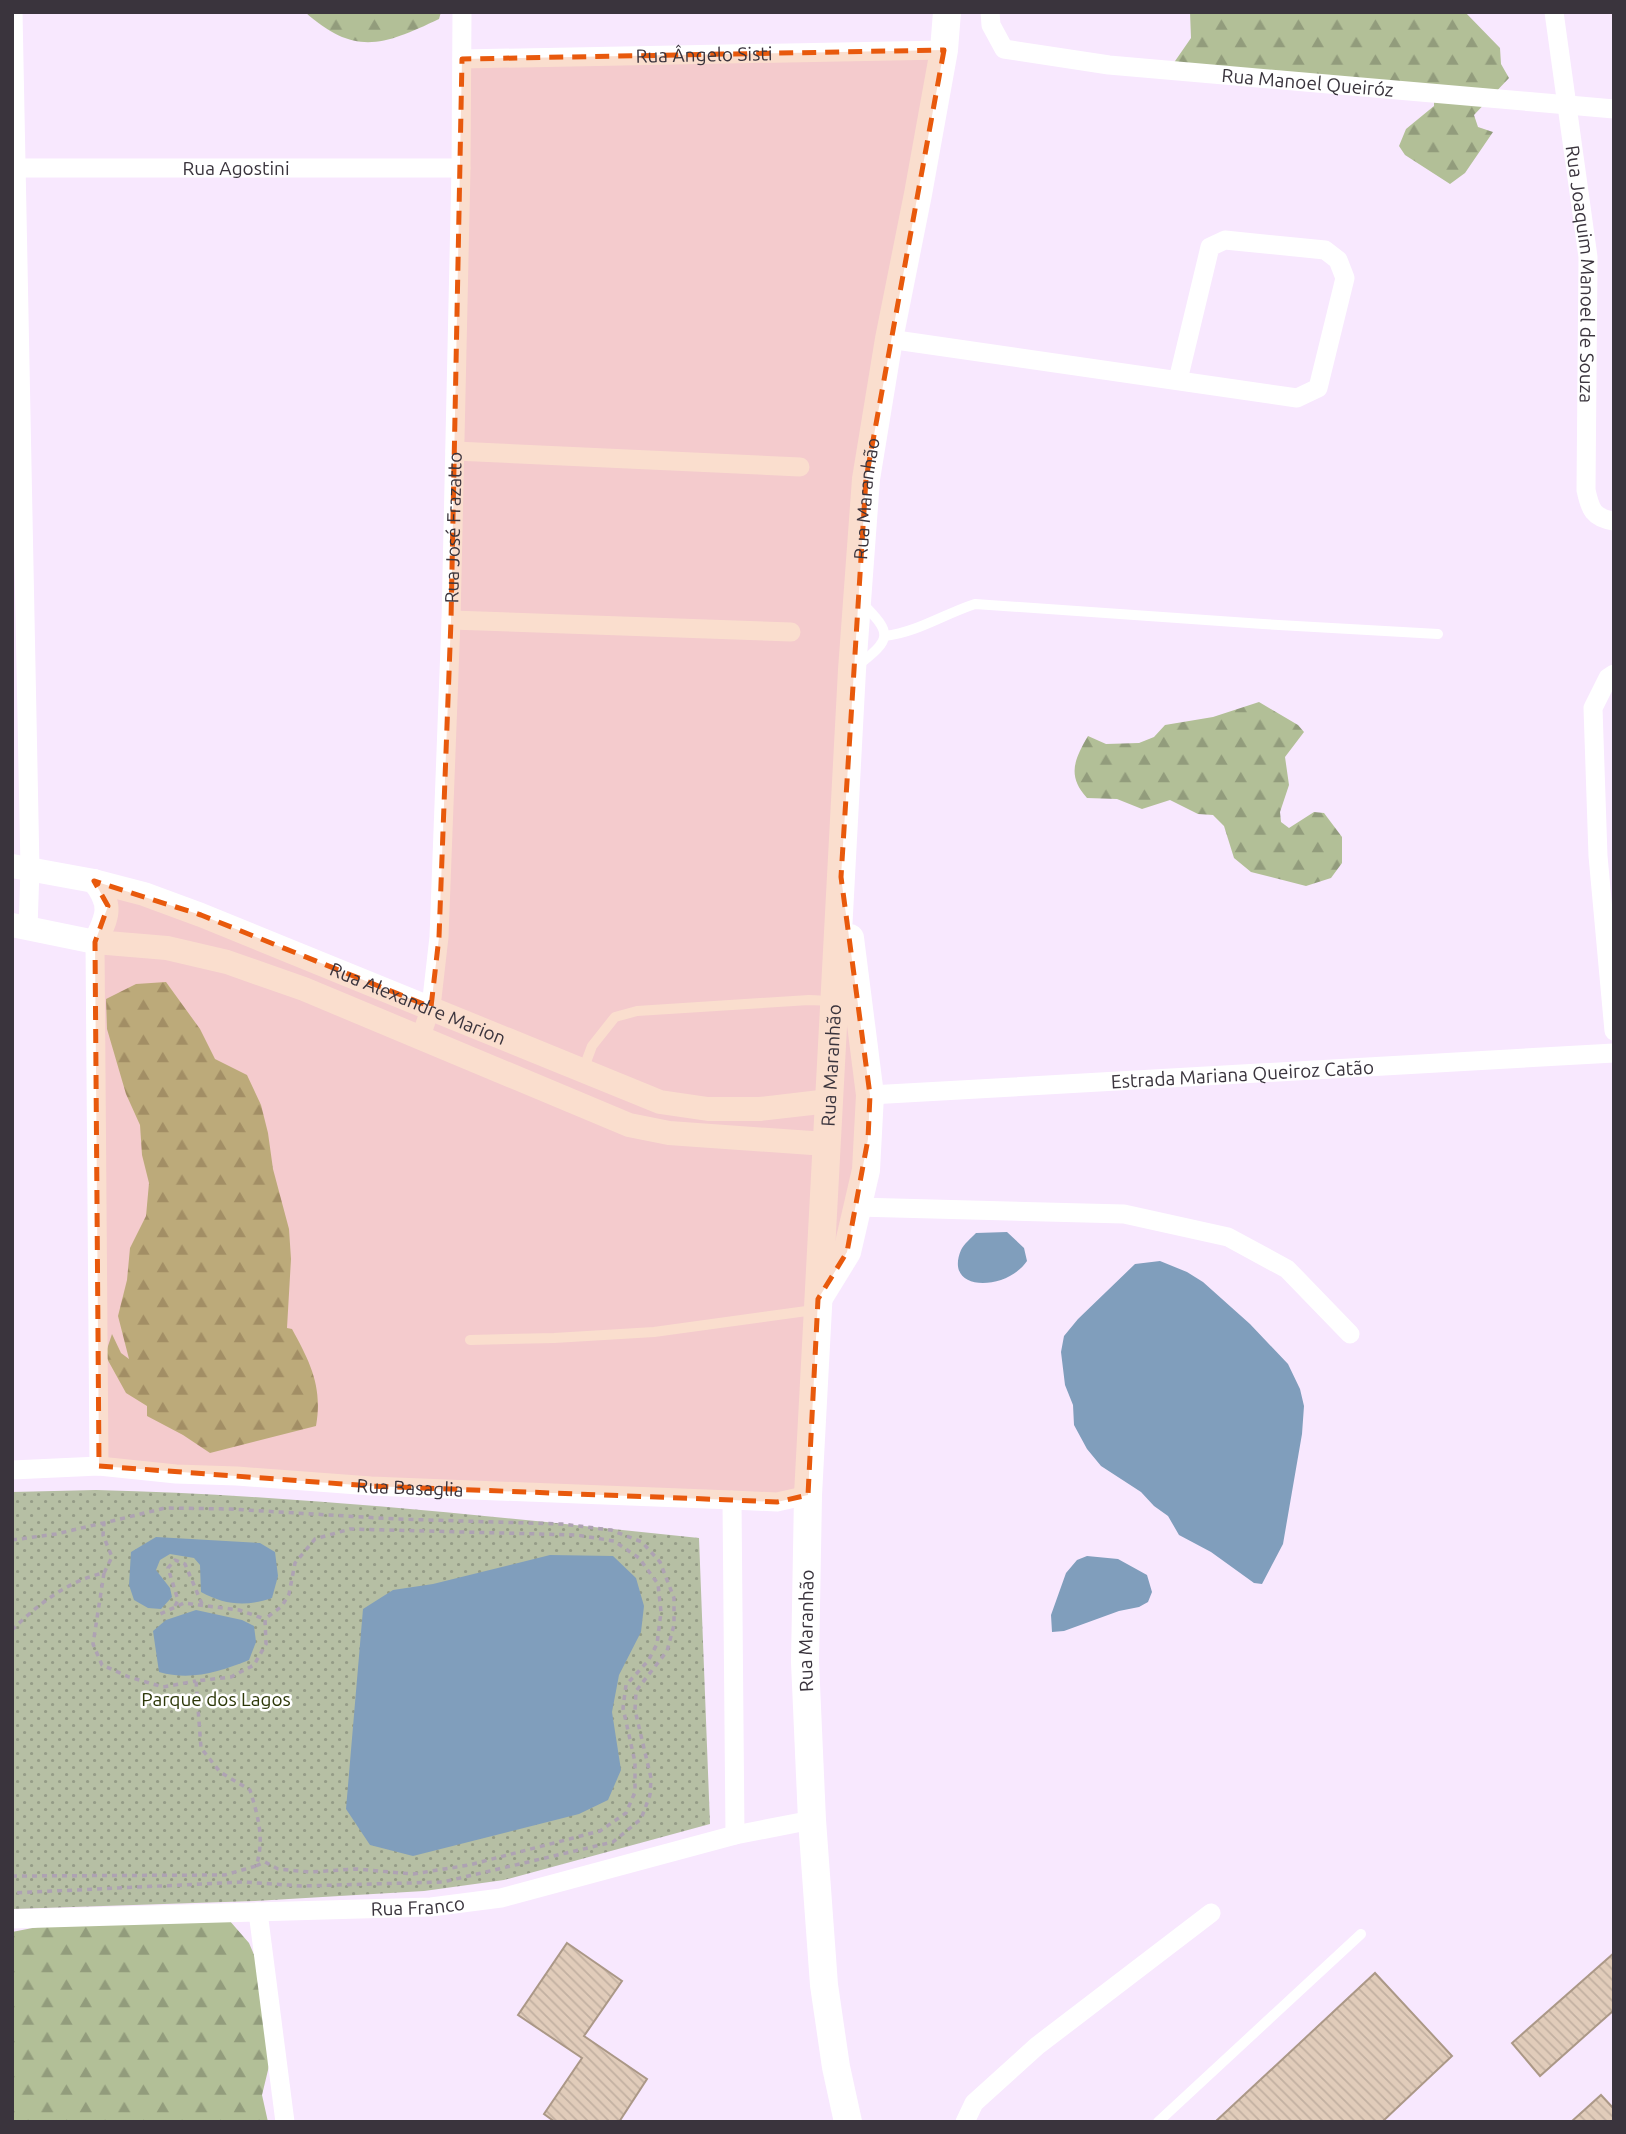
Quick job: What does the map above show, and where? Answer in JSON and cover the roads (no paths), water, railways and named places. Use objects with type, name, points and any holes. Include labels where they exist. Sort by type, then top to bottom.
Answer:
[{"type":"main road","name":"Rua Maranhão","points":[[848,2122],[836,2067],[824,1985],[812,1820],[805,1662],[808,1495],[856,598],[866,479],[889,339],[944,50],[947,12]]},
{"type":"main road","points":[[818,1304],[847,1252],[866,1170],[868,1139],[870,1095],[841,877]]},
{"type":"main road","points":[[829,1101],[870,1095]]},
{"type":"main road","points":[[826,1144],[847,1144],[868,1139]]},
{"type":"street","points":[[13,12],[20,926]]},
{"type":"street","name":"Rua José Frazatto","points":[[420,1039],[431,1007],[439,937],[452,620],[462,12]]},
{"type":"street","name":"Rua Manoel Queiróz","points":[[990,12],[991,25],[1004,49],[1110,65],[1614,109]]},
{"type":"street","name":"Rua Joaquim Manoel de Souza","points":[[1554,12],[1588,257],[1586,490],[1589,506],[1601,519],[1614,521]]},
{"type":"street","name":"Rua Ângelo Sisti","points":[[462,58],[944,50]]},
{"type":"street","name":"Rua Agostini","points":[[14,168],[461,168]]},
{"type":"street","points":[[889,339],[1297,398],[1318,388],[1345,278],[1338,260],[1325,250],[1225,240],[1210,247],[1178,380]]},
{"type":"street","points":[[455,451],[800,467]]},
{"type":"street","points":[[452,620],[791,632]]},
{"type":"street","points":[[1614,674],[1608,678],[1594,708],[1606,855],[1614,1031]]},
{"type":"street","name":"Rua Alexandre Marion","points":[[21,868],[94,881],[144,894],[431,1007],[660,1102],[708,1110],[760,1109],[829,1101]]},
{"type":"street","points":[[94,881],[103,892],[108,906],[105,923],[95,942],[99,1466]]},
{"type":"street","name":"Rua Alexandre Marion","points":[[20,926],[95,942],[167,948],[227,962],[304,989],[629,1125],[669,1133],[826,1144]]},
{"type":"street","name":"Estrada Mariana Queiroz Catão","points":[[870,1095],[1614,1053]]},
{"type":"street","points":[[857,1207],[1124,1214],[1228,1237],[1287,1269],[1350,1334]]},
{"type":"street","name":"Rua Basaglia","points":[[12,1470],[99,1466],[176,1474],[237,1475],[371,1486],[777,1502],[808,1495]]},
{"type":"street","points":[[732,1500],[735,1835]]},
{"type":"street","name":"Rua Franco","points":[[12,1919],[431,1907],[501,1898],[735,1835],[812,1820]]},
{"type":"street","points":[[258,1912],[285,2122]]},
{"type":"street","points":[[965,2122],[974,2103],[1037,2046],[1211,1913]]},
{"type":"lane","points":[[852,670],[882,646],[884,636],[883,626],[856,598]]},
{"type":"lane","points":[[884,636],[906,633],[952,611],[975,604],[1264,625],[1438,634]]},
{"type":"lane","points":[[582,1070],[592,1046],[615,1017],[637,1011],[809,1000],[835,1001]]},
{"type":"lane","points":[[470,1340],[654,1332],[818,1304]]},
{"type":"lane","points":[[1158,2122],[1361,1934]]},
{"type":"water","points":[[1007,1232],[1024,1248],[1027,1261],[1018,1271],[1006,1278],[980,1283],[961,1274],[958,1264],[961,1250],[976,1233]]},
{"type":"water","points":[[1160,1261],[1203,1282],[1250,1324],[1288,1364],[1300,1389],[1304,1406],[1302,1434],[1283,1544],[1262,1584],[1254,1583],[1211,1552],[1179,1535],[1168,1516],[1141,1492],[1101,1466],[1087,1449],[1074,1425],[1073,1405],[1065,1385],[1061,1352],[1064,1336],[1135,1264]]},
{"type":"water","points":[[156,1537],[260,1543],[275,1552],[278,1576],[272,1598],[244,1603],[227,1602],[210,1596],[201,1592],[200,1565],[194,1558],[170,1554],[160,1560],[156,1570],[170,1588],[172,1597],[161,1609],[148,1608],[134,1600],[129,1585],[131,1552]]},
{"type":"water","points":[[550,1555],[613,1556],[636,1578],[644,1606],[641,1632],[619,1675],[612,1712],[621,1770],[608,1800],[579,1814],[413,1856],[370,1845],[346,1809],[363,1609],[393,1590],[433,1584]]},
{"type":"water","points":[[1087,1556],[1118,1559],[1147,1575],[1152,1592],[1148,1602],[1064,1631],[1052,1632],[1051,1615],[1066,1573],[1077,1560]]},
{"type":"water","points":[[196,1610],[242,1620],[254,1626],[256,1642],[249,1660],[205,1674],[182,1676],[159,1672],[153,1631],[166,1620]]},
{"type":"park label","name":"Parque dos Lagos","points":[[216,1699]]}]
